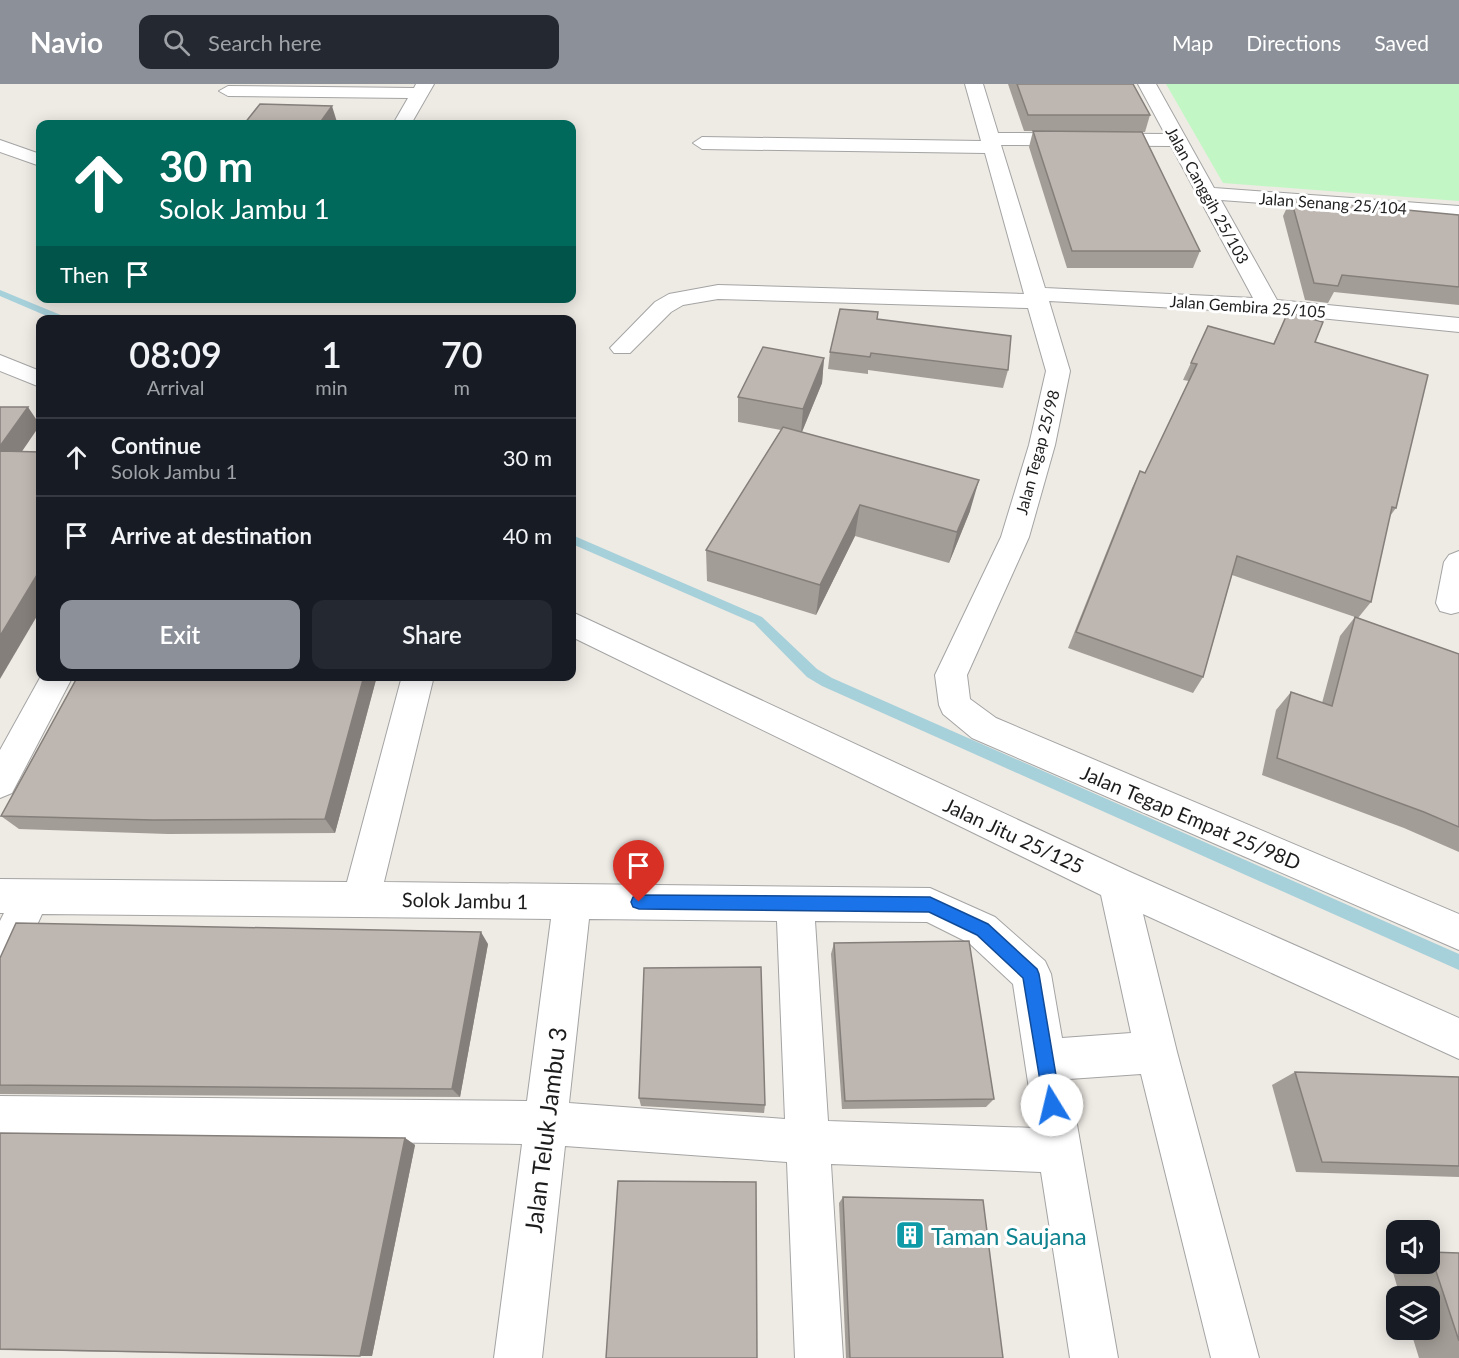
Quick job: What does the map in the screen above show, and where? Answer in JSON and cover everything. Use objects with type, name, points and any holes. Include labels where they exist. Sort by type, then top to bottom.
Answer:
[{"type":"street","name":"Jalan Tegap 25/98","points":[[951,675],[1015,537],[1042,445],[1058,371],[974,84]]},
{"type":"street","name":"Jalan Canggih 25/103","points":[[1147,84],[1269,306]]},
{"type":"street","points":[[228,90],[422,89]]},
{"type":"street","points":[[404,120],[422,89]]},
{"type":"street","points":[[702,143],[991,143],[1178,140]]},
{"type":"street","points":[[0,146],[36,159]]},
{"type":"street","name":"Jalan Senang 25/104","points":[[1206,193],[1459,212]]},
{"type":"street","name":"Jalan Gembira 25/105","points":[[622,348],[663,307],[677,299],[718,292],[1037,297],[1269,306],[1459,325]]},
{"type":"street","points":[[0,362],[36,378]]},
{"type":"street","points":[[1451,603],[1459,562]]},
{"type":"street","name":"Jalan Jitu 25/125","points":[[576,626],[1117,884],[1459,1039]]},
{"type":"street","name":"Jalan Tegap Empat 25/98D","points":[[951,675],[955,705],[984,728],[1459,932]]},
{"type":"street","points":[[0,783],[54,681]]},
{"type":"street","points":[[362,899],[417,681]]},
{"type":"street","points":[[1117,884],[1156,1052],[1235,1358]]},
{"type":"street","points":[[0,963],[16,896]]},
{"type":"street","name":"Solok Jambu 1","points":[[16,896],[930,905],[982,930],[1031,974],[1045,1060]]},
{"type":"street","name":"Jalan Teluk Jambu 3","points":[[518,1358],[572,901]]},
{"type":"street","points":[[795,904],[819,1358]]},
{"type":"street","points":[[1094,1358],[1045,1060],[1156,1052]]},
{"type":"street","points":[[0,1117],[546,1123],[808,1142],[1060,1151]]},
{"type":"green space","points":[[1166,84],[1459,84],[1459,201],[1223,183]]},
{"type":"building","points":[[1017,84],[1133,84],[1150,115],[1028,115]]},
{"type":"building","points":[[260,104],[332,106],[322,120],[247,120]]},
{"type":"building","points":[[1033,131],[1142,132],[1200,251],[1072,251]]},
{"type":"building","points":[[1291,199],[1459,215],[1459,287],[1342,275],[1338,286],[1314,283]]},
{"type":"building","points":[[840,309],[878,312],[877,319],[1011,336],[1008,370],[871,353],[870,357],[830,352]]},
{"type":"building","points":[[1288,312],[1323,322],[1315,342],[1428,375],[1396,508],[1392,507],[1371,602],[1237,556],[1203,677],[1076,632],[1140,471],[1145,473],[1197,364],[1191,363],[1208,326],[1274,344]]},
{"type":"building","points":[[763,347],[824,358],[803,409],[738,397]]},
{"type":"building","points":[[0,407],[28,407],[0,446]]},
{"type":"building","points":[[783,427],[979,480],[957,532],[860,505],[820,585],[706,550]]},
{"type":"building","points":[[0,451],[36,452],[36,577],[0,636]]},
{"type":"building","points":[[1355,617],[1459,654],[1459,827],[1277,758],[1291,692],[1332,706]]},
{"type":"building","points":[[75,681],[363,681],[325,819],[153,820],[1,816]]},
{"type":"building","points":[[16,923],[481,932],[452,1089],[0,1085],[0,958]]},
{"type":"building","points":[[969,941],[994,1099],[845,1101],[834,943]]},
{"type":"building","points":[[761,967],[765,1105],[639,1098],[644,968]]},
{"type":"building","points":[[1295,1072],[1459,1077],[1459,1166],[1322,1162]]},
{"type":"building","points":[[0,1133],[405,1138],[360,1356],[0,1349]]},
{"type":"building","points":[[618,1181],[756,1182],[757,1358],[606,1358]]},
{"type":"building","points":[[843,1197],[983,1200],[1003,1358],[850,1358]]},
{"type":"building","points":[[1440,1252],[1459,1253],[1459,1341],[1437,1274],[1440,1274]]},
{"type":"waterway","points":[[0,293],[53,315]]},
{"type":"waterway","points":[[576,541],[758,620],[812,673],[827,682],[1459,962]]},
{"type":"place","name":"Taman Saujana","points":[[910,1235]]},
{"type":"route","points":[[639,902],[930,905],[982,930],[1031,974],[1052,1105]]}]
